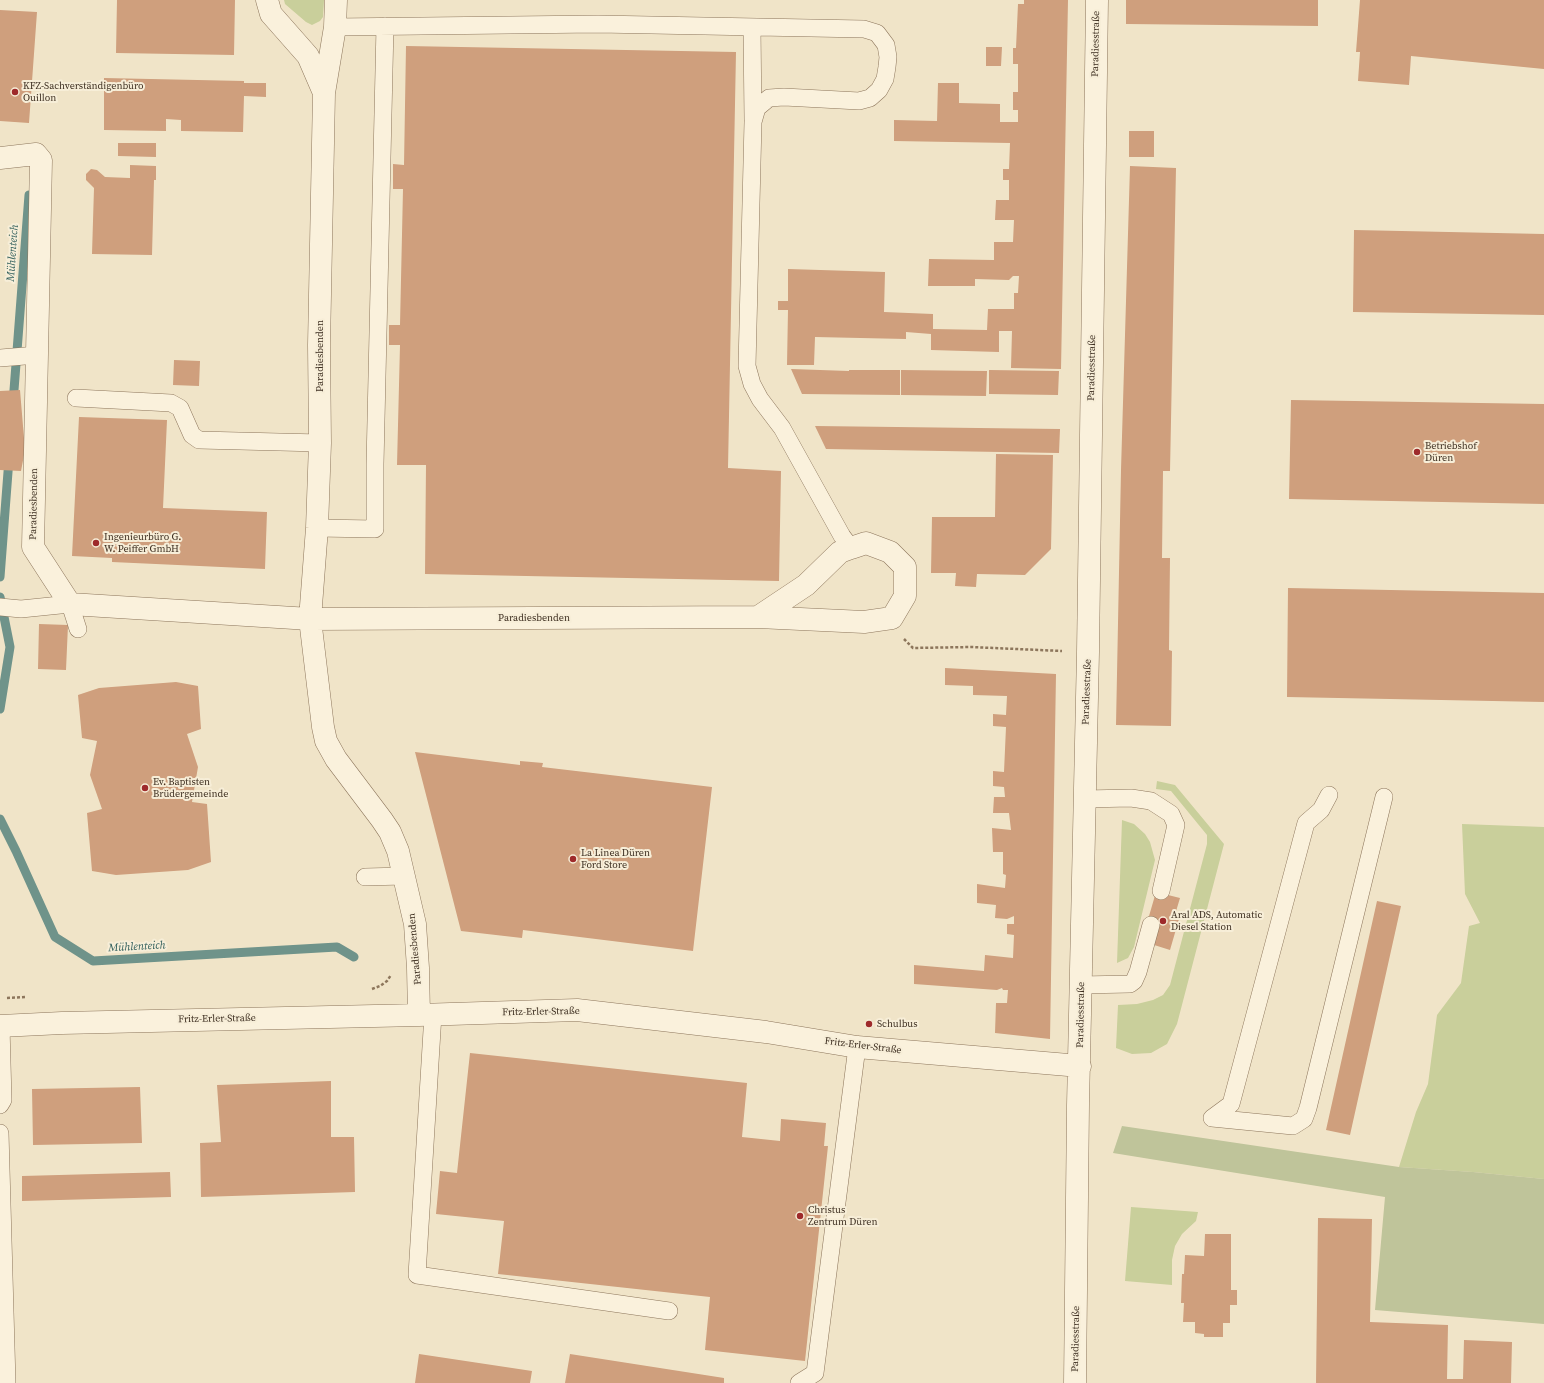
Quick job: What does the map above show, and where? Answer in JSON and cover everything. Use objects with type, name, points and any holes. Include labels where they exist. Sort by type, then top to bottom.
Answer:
[{"type":"street","name":"Paradiesbenden","points":[[267,0],[271,14],[308,56],[324,93]]},
{"type":"street","name":"Paradiesbenden","points":[[336,0],[335,27],[324,93],[319,345],[320,443],[317,528],[310,619],[326,741],[336,759],[390,832],[398,851],[415,924],[418,968],[426,1015]]},
{"type":"street","name":"Paradiesstraße","points":[[1075,1383],[1088,652],[1097,0]]},
{"type":"street","name":"Paradiesbenden","points":[[0,158],[36,154],[41,160],[33,547],[70,604],[310,619],[758,617],[864,622],[892,618],[906,596],[905,567],[890,552],[866,543],[851,548],[840,552],[806,585],[758,617]]},
{"type":"street","name":"Fritz-Erler-Straße","points":[[0,1026],[62,1023],[577,1010],[766,1032],[858,1047],[1080,1066]]},
{"type":"lane","points":[[335,27],[598,24],[864,29],[877,33],[886,44],[888,57],[884,79],[879,90],[870,98],[859,101],[784,97],[769,98],[757,108],[753,122]]},
{"type":"lane","points":[[317,528],[375,529],[375,456],[385,26]]},
{"type":"lane","points":[[752,27],[753,122],[747,366],[752,384],[760,399],[782,428],[842,536],[851,548]]},
{"type":"lane","points":[[0,358],[37,355]]},
{"type":"lane","points":[[76,398],[171,403],[180,408],[192,435],[199,440],[320,443]]},
{"type":"lane","points":[[0,607],[22,609],[70,604],[78,629]]},
{"type":"lane","points":[[1329,795],[1321,810],[1306,823],[1231,1104],[1212,1118],[1293,1126],[1304,1119],[1308,1108],[1384,797]]},
{"type":"lane","points":[[1085,799],[1131,798],[1144,800],[1151,802],[1171,814],[1176,825],[1161,891]]},
{"type":"lane","points":[[365,878],[404,876]]},
{"type":"lane","points":[[1081,985],[1130,984],[1134,981],[1138,972],[1151,925]]},
{"type":"lane","points":[[426,1015],[417,1276],[669,1310]]},
{"type":"lane","points":[[0,1026],[3,1100],[0,1105]]},
{"type":"lane","points":[[799,1383],[815,1373],[858,1047]]},
{"type":"lane","points":[[0,1133],[7,1383]]},
{"type":"path","points":[[864,622],[894,630],[913,648],[971,647],[1088,652]]},
{"type":"path","points":[[368,990],[380,986],[387,981],[392,974],[393,969]]},
{"type":"path","points":[[4,1003],[7,998],[31,997]]},
{"type":"green space","points":[[284,0],[324,0],[323,17],[320,21],[312,25],[306,22],[285,4]]},
{"type":"green space","points":[[1157,781],[1175,785],[1224,844],[1177,1024],[1167,1044],[1151,1053],[1132,1054],[1116,1048],[1118,1005],[1137,1004],[1153,1000],[1163,995],[1170,985],[1207,844],[1207,835],[1171,791],[1156,789]]},
{"type":"green space","points":[[1122,820],[1134,824],[1145,834],[1150,842],[1155,860],[1134,947],[1128,958],[1117,963]]},
{"type":"green space","points":[[1462,824],[1544,827],[1544,1179],[1399,1167],[1416,1112],[1428,1084],[1437,1015],[1461,983],[1469,926],[1480,923],[1465,894]]},
{"type":"green space","points":[[1122,1126],[1399,1167],[1544,1179],[1544,1324],[1375,1310],[1385,1197],[1113,1153]]},
{"type":"green space","points":[[1131,1207],[1198,1212],[1196,1221],[1182,1234],[1175,1246],[1172,1260],[1172,1285],[1125,1281]]},
{"type":"building","points":[[117,0],[235,0],[234,55],[116,53]]},
{"type":"building","points":[[1024,0],[1068,0],[1061,369],[1011,368],[1012,331],[999,331],[999,352],[931,350],[931,334],[906,332],[906,339],[815,337],[814,365],[787,365],[788,310],[778,310],[778,301],[788,301],[788,269],[885,272],[884,312],[933,314],[933,329],[987,330],[988,309],[1014,309],[1014,293],[1018,293],[1019,276],[1013,276],[1009,280],[975,279],[975,286],[928,286],[929,259],[994,260],[994,242],[1013,242],[1014,220],[995,220],[996,200],[1009,200],[1009,180],[1003,180],[1003,169],[1009,169],[1010,143],[894,141],[894,120],[937,121],[938,83],[959,83],[959,103],[1000,104],[1000,122],[1018,122],[1018,110],[1013,110],[1013,92],[1018,92],[1018,64],[1013,64],[1013,48],[1016,48],[1018,4],[1024,4]]},
{"type":"building","points":[[1126,0],[1318,0],[1318,26],[1126,24]]},
{"type":"building","points":[[1360,0],[1544,0],[1544,69],[1411,56],[1409,85],[1358,81],[1360,52],[1356,52]]},
{"type":"building","points":[[0,10],[37,12],[29,123],[0,121]]},
{"type":"building","points":[[406,46],[736,52],[728,468],[781,471],[779,581],[425,574],[426,465],[397,465],[400,345],[389,345],[389,325],[400,325],[403,189],[393,189],[393,164],[404,165]]},
{"type":"building","points":[[986,47],[1002,47],[1001,66],[986,66]]},
{"type":"building","points":[[104,78],[244,81],[244,83],[266,83],[266,97],[244,96],[243,132],[181,131],[181,120],[166,119],[166,131],[104,130]]},
{"type":"building","points":[[1129,131],[1154,131],[1154,157],[1129,157]]},
{"type":"building","points":[[118,143],[156,143],[156,157],[118,156]]},
{"type":"building","points":[[130,165],[156,166],[156,180],[154,180],[152,255],[92,254],[94,188],[86,180],[86,174],[91,169],[97,170],[105,177],[130,178]]},
{"type":"building","points":[[1130,166],[1176,168],[1170,471],[1163,471],[1162,558],[1170,558],[1169,650],[1172,651],[1171,726],[1116,725],[1121,470]]},
{"type":"building","points":[[1354,230],[1544,234],[1544,315],[1353,312]]},
{"type":"building","points":[[174,360],[200,361],[199,386],[173,385]]},
{"type":"building","points":[[791,369],[849,371],[900,370],[900,395],[802,394]]},
{"type":"building","points":[[901,370],[987,371],[986,396],[901,395]]},
{"type":"building","points":[[989,370],[1059,371],[1058,395],[989,394]]},
{"type":"building","points":[[20,390],[25,450],[21,471],[0,470],[0,391]]},
{"type":"building","name":"Betriebshof Düren","points":[[1291,400],[1544,404],[1544,504],[1289,499]]},
{"type":"building","points":[[79,417],[167,420],[163,508],[267,512],[265,569],[112,562],[112,558],[72,556]]},
{"type":"building","points":[[815,426],[1060,429],[1059,453],[826,449]]},
{"type":"building","points":[[996,454],[1053,455],[1051,549],[1025,575],[977,574],[976,587],[955,586],[956,573],[931,573],[932,517],[995,517]]},
{"type":"building","points":[[1288,588],[1544,593],[1544,702],[1287,697]]},
{"type":"building","points":[[39,624],[68,625],[66,670],[38,669]]},
{"type":"building","points":[[945,668],[1056,674],[1050,1039],[995,1033],[996,1003],[1007,1003],[1008,990],[1003,990],[1002,988],[997,990],[914,984],[914,965],[984,971],[985,955],[1013,958],[1014,935],[1007,934],[1007,924],[1014,924],[1014,916],[1007,919],[995,918],[996,905],[977,903],[977,884],[1005,888],[1006,875],[1003,874],[1003,852],[993,852],[992,828],[1011,830],[1009,813],[993,813],[994,797],[1005,797],[1004,787],[993,786],[993,771],[1004,772],[1006,727],[993,726],[993,714],[1006,715],[1007,696],[973,695],[973,686],[945,685]]},
{"type":"building","name":"Ev. Baptisten Brüdergemeinde","points":[[176,682],[198,686],[201,729],[187,734],[198,767],[192,802],[207,804],[211,862],[188,870],[116,875],[92,871],[87,813],[102,809],[90,775],[97,741],[82,738],[78,695],[99,688]]},
{"type":"building","name":"La Linea Düren Ford Store","points":[[415,752],[520,765],[520,761],[543,763],[542,767],[712,787],[693,951],[523,930],[522,938],[461,931]]},
{"type":"building","name":"Aral ADS, Automatic Diesel Station","points":[[1156,892],[1180,898],[1174,918],[1179,919],[1170,950],[1151,944],[1147,923]]},
{"type":"building","points":[[1377,901],[1401,906],[1350,1135],[1326,1130]]},
{"type":"building","points":[[470,1053],[747,1083],[742,1137],[780,1141],[781,1119],[826,1123],[824,1146],[828,1146],[805,1361],[705,1350],[710,1297],[498,1274],[504,1221],[436,1214],[440,1171],[457,1173]]},
{"type":"building","points":[[331,1081],[331,1137],[354,1137],[355,1192],[201,1197],[200,1143],[221,1142],[217,1085]]},
{"type":"building","points":[[140,1087],[142,1143],[33,1145],[32,1089]]},
{"type":"building","points":[[170,1172],[171,1197],[22,1201],[22,1176]]},
{"type":"building","points":[[1318,1218],[1372,1219],[1370,1322],[1448,1325],[1447,1379],[1463,1379],[1464,1340],[1512,1342],[1511,1383],[1316,1383]]},
{"type":"building","points":[[1205,1234],[1231,1234],[1231,1290],[1237,1290],[1237,1305],[1230,1305],[1230,1323],[1223,1323],[1223,1337],[1204,1337],[1204,1334],[1195,1333],[1195,1322],[1183,1322],[1184,1303],[1181,1303],[1182,1274],[1184,1274],[1185,1255],[1204,1256]]},
{"type":"building","points":[[419,1354],[532,1371],[530,1383],[415,1383]]},
{"type":"building","points":[[570,1354],[724,1378],[724,1383],[565,1383]]},
{"type":"waterway","name":"Mühlenteich","points":[[13,403],[29,195]]},
{"type":"waterway","name":"Mühlenteich","points":[[0,577],[9,459]]},
{"type":"waterway","name":"Mühlenteich","points":[[0,597],[10,647],[0,709]]},
{"type":"waterway","name":"Mühlenteich","points":[[0,819],[55,937],[93,961],[337,947],[354,957]]},
{"type":"place","name":"KFZ-Sachverständigenbüro Ouillon","points":[[15,92]]},
{"type":"place","name":"Betriebshof Düren","points":[[1417,452]]},
{"type":"place","name":"Ingenieurbüro G. W. Peiffer GmbH","points":[[96,543]]},
{"type":"place","name":"Ev. Baptisten Brüdergemeinde","points":[[145,788]]},
{"type":"place","name":"La Linea Düren Ford Store","points":[[573,859]]},
{"type":"place","name":"Aral ADS, Automatic Diesel Station","points":[[1163,921]]},
{"type":"place","name":"Schulbus","points":[[869,1024]]},
{"type":"place","name":"Christus Zentrum Düren","points":[[800,1216]]}]
